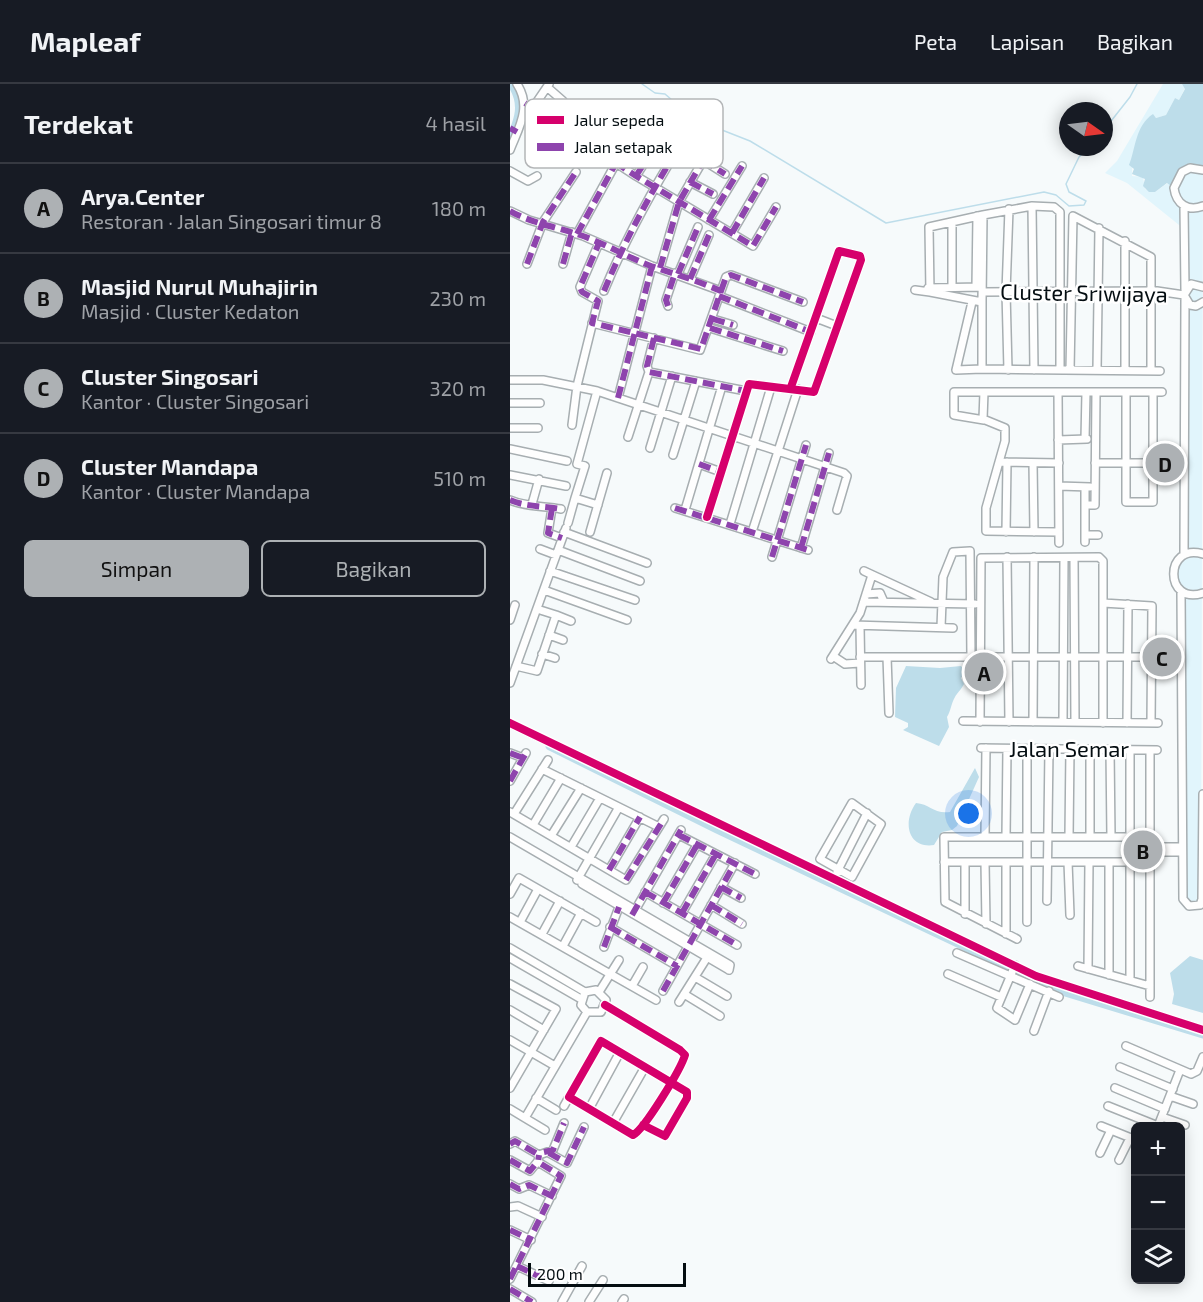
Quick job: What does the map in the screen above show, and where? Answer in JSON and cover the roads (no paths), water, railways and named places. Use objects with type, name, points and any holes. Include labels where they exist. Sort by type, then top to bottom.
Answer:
[{"type":"street","points":[[510,150],[514,130],[524,119],[525,103],[517,84]]},
{"type":"street","points":[[539,99],[548,86],[561,99]]},
{"type":"street","points":[[709,220],[742,166]]},
{"type":"street","points":[[563,264],[575,233],[613,168]]},
{"type":"street","points":[[624,168],[753,246],[776,207]]},
{"type":"street","points":[[636,176],[641,168]]},
{"type":"street","points":[[604,291],[620,252],[665,168]]},
{"type":"street","points":[[660,268],[679,202],[698,168]]},
{"type":"street","points":[[716,168],[725,174]]},
{"type":"street","points":[[1184,555],[1182,294],[1184,206],[1176,196],[1176,180],[1186,170],[1194,168],[1203,170]]},
{"type":"street","points":[[510,171],[528,181],[537,176]]},
{"type":"street","points":[[527,264],[543,222],[576,172]]},
{"type":"street","points":[[732,233],[764,178]]},
{"type":"street","points":[[690,182],[712,194]]},
{"type":"street","points":[[1032,206],[1034,370]]},
{"type":"street","points":[[929,290],[929,227],[1009,209],[1032,206],[1054,207],[1060,212],[1125,241],[1151,257],[1151,371]]},
{"type":"street","points":[[1184,206],[1195,208],[1203,206]]},
{"type":"street","points":[[1008,370],[1006,292],[1009,209]]},
{"type":"street","points":[[510,211],[529,220],[543,222],[575,233],[652,266],[690,279],[811,332]]},
{"type":"street","points":[[1060,212],[1058,294],[1060,370]]},
{"type":"street","points":[[980,215],[982,369]]},
{"type":"street","points":[[1070,370],[1073,216]]},
{"type":"street","points":[[952,222],[952,287]]},
{"type":"street","points":[[668,306],[666,300],[698,227]]},
{"type":"street","points":[[1097,370],[1099,228]]},
{"type":"street","points":[[690,279],[709,235]]},
{"type":"street","points":[[1125,241],[1123,293],[1125,370]]},
{"type":"street","points":[[572,425],[577,386],[598,300],[582,292],[580,287],[599,243]]},
{"type":"street","points":[[707,517],[750,384],[794,388],[814,392],[861,260],[860,256],[839,251],[811,332],[794,388],[777,449],[752,532]]},
{"type":"street","points":[[618,398],[652,266]]},
{"type":"street","points":[[592,322],[700,350],[710,328],[726,276],[731,275],[803,302]]},
{"type":"street","points":[[1182,294],[1193,283],[1203,287]]},
{"type":"street","name":"Cluster Sriwijaya","points":[[929,290],[952,287],[1033,294],[1151,293],[1158,291],[1182,294]]},
{"type":"street","points":[[915,290],[929,290],[972,302],[982,302]]},
{"type":"street","points":[[1182,294],[1193,306],[1203,302]]},
{"type":"street","points":[[972,302],[952,370],[1161,371]]},
{"type":"street","points":[[816,318],[837,326]]},
{"type":"street","points":[[713,319],[734,325]]},
{"type":"street","points":[[710,328],[783,351]]},
{"type":"street","points":[[628,437],[649,372],[648,366],[654,338]]},
{"type":"street","points":[[649,372],[746,391]]},
{"type":"street","points":[[650,448],[672,376]]},
{"type":"street","points":[[510,380],[543,380],[597,391],[825,466],[847,475],[837,510]]},
{"type":"street","points":[[673,455],[696,381]]},
{"type":"street","points":[[685,510],[722,386]]},
{"type":"street","points":[[730,524],[771,387]]},
{"type":"street","points":[[510,683],[565,530],[585,466],[577,464],[597,391]]},
{"type":"street","points":[[1006,532],[1003,462],[1005,428],[984,420],[954,415],[954,392],[1162,392]]},
{"type":"street","points":[[984,392],[984,420]]},
{"type":"street","points":[[1058,392],[1059,543]]},
{"type":"street","points":[[1085,439],[1086,392]]},
{"type":"street","points":[[1085,505],[1095,505],[1096,392]]},
{"type":"street","points":[[1126,392],[1126,502],[1154,502],[1153,392]]},
{"type":"street","points":[[510,403],[540,403]]},
{"type":"street","points":[[510,428],[538,428]]},
{"type":"street","points":[[1058,440],[1095,439]]},
{"type":"street","points":[[772,557],[806,445]]},
{"type":"street","points":[[510,449],[567,461]]},
{"type":"street","points":[[675,508],[805,549],[829,453]]},
{"type":"street","points":[[1095,464],[1176,463],[1184,457]]},
{"type":"street","points":[[1003,462],[1059,463]]},
{"type":"street","points":[[1003,462],[986,507],[986,531],[1059,532]]},
{"type":"street","points":[[1033,463],[1034,532]]},
{"type":"street","points":[[1176,463],[1184,469]]},
{"type":"street","points":[[699,464],[721,472]]},
{"type":"street","points":[[590,532],[607,473]]},
{"type":"street","points":[[510,475],[566,486]]},
{"type":"street","points":[[532,504],[539,480]]},
{"type":"street","points":[[1059,486],[1095,487]]},
{"type":"street","points":[[1085,487],[1085,538],[1098,535]]},
{"type":"street","points":[[575,498],[598,505]]},
{"type":"street","points":[[510,500],[524,506],[532,504],[561,509]]},
{"type":"street","points":[[552,508],[548,533],[565,530],[647,563]]},
{"type":"street","points":[[540,549],[640,581]]},
{"type":"street","points":[[941,627],[943,577],[955,551],[968,551],[970,554],[970,657]]},
{"type":"street","points":[[1203,554],[1194,552],[1184,555],[1178,560],[1173,572],[1174,580],[1181,591],[1178,658],[1183,901],[1191,907],[1201,906],[1202,899],[1203,794]]},
{"type":"street","points":[[980,722],[980,560],[984,557],[1034,557],[1099,558],[1103,561],[1103,723]]},
{"type":"street","points":[[1007,557],[1009,722]]},
{"type":"street","points":[[1033,722],[1034,557]]},
{"type":"street","points":[[1063,722],[1064,558]]},
{"type":"street","points":[[1074,558],[1075,722]]},
{"type":"street","points":[[550,571],[635,600]]},
{"type":"street","points":[[864,571],[933,603]]},
{"type":"street","points":[[872,575],[856,625],[832,658],[845,664],[887,657],[1178,658]]},
{"type":"street","points":[[869,586],[882,587],[888,582]]},
{"type":"street","points":[[544,590],[627,620]]},
{"type":"street","points":[[1181,591],[1192,595],[1203,593]]},
{"type":"street","points":[[865,598],[880,592],[884,602],[981,604]]},
{"type":"street","points":[[910,603],[912,593]]},
{"type":"street","points":[[963,722],[1154,723],[1152,608],[1145,605],[1104,603]]},
{"type":"street","points":[[1127,723],[1128,604]]},
{"type":"street","points":[[537,609],[571,621]]},
{"type":"street","points":[[514,668],[535,672],[556,615]]},
{"type":"street","points":[[856,625],[953,628]]},
{"type":"street","points":[[856,625],[861,685]]},
{"type":"street","points":[[549,635],[563,640]]},
{"type":"street","points":[[542,654],[555,658]]},
{"type":"street","points":[[887,657],[889,713]]},
{"type":"street","points":[[510,723],[1014,967],[1069,988],[1203,1030]]},
{"type":"street","name":"Jalan Semar","points":[[985,837],[983,748],[1154,750],[1150,837]]},
{"type":"street","points":[[1006,837],[1007,749]]},
{"type":"street","points":[[1027,749],[1027,922]]},
{"type":"street","points":[[1047,901],[1049,749]]},
{"type":"street","points":[[1069,837],[1070,749]]},
{"type":"street","points":[[1090,749],[1090,837]]},
{"type":"street","points":[[1110,750],[1111,837]]},
{"type":"street","points":[[1130,837],[1131,750]]},
{"type":"street","points":[[510,753],[525,756],[510,781]]},
{"type":"street","points":[[548,760],[512,813],[627,880],[664,819]]},
{"type":"street","points":[[542,769],[659,827]]},
{"type":"street","points":[[533,825],[561,778]]},
{"type":"street","points":[[551,836],[581,788]]},
{"type":"street","points":[[571,847],[600,798]]},
{"type":"street","points":[[854,803],[881,825],[853,876],[838,870],[820,860],[850,804],[854,803]]},
{"type":"street","points":[[577,879],[619,807]]},
{"type":"street","points":[[833,879],[867,813]]},
{"type":"street","points":[[609,870],[640,817]]},
{"type":"street","points":[[633,912],[680,833],[697,845],[755,873]]},
{"type":"street","points":[[1017,939],[945,902],[945,836],[1150,837],[1150,997]]},
{"type":"street","points":[[510,837],[707,957],[679,1002]]},
{"type":"street","points":[[510,842],[577,879],[619,907],[633,912]]},
{"type":"street","points":[[663,903],[697,845]]},
{"type":"street","points":[[1151,850],[1182,849]]},
{"type":"street","points":[[682,913],[716,854]]},
{"type":"street","points":[[944,862],[1151,862]]},
{"type":"street","points":[[965,862],[965,914]]},
{"type":"street","points":[[985,862],[986,924]]},
{"type":"street","points":[[1006,862],[1006,934]]},
{"type":"street","points":[[1068,862],[1070,915]]},
{"type":"street","points":[[1088,969],[1089,862]]},
{"type":"street","points":[[1109,862],[1109,975]]},
{"type":"street","points":[[1130,862],[1130,980]]},
{"type":"street","points":[[663,991],[735,863]]},
{"type":"street","points":[[510,894],[519,878],[596,922]]},
{"type":"street","points":[[721,887],[741,898]]},
{"type":"street","points":[[520,922],[538,889]]},
{"type":"street","points":[[645,892],[737,945]]},
{"type":"street","points":[[542,934],[560,901]]},
{"type":"street","points":[[711,905],[742,924]]},
{"type":"street","points":[[604,947],[619,907]]},
{"type":"street","points":[[563,946],[581,913]]},
{"type":"street","points":[[510,916],[656,1000]]},
{"type":"street","points":[[610,927],[676,966]]},
{"type":"street","points":[[510,948],[583,996],[586,1012],[525,1118]]},
{"type":"street","points":[[957,953],[1059,997]]},
{"type":"street","points":[[510,958],[583,996],[599,992],[619,960]]},
{"type":"street","points":[[1078,966],[1150,986]]},
{"type":"street","points":[[632,986],[644,967]]},
{"type":"street","points":[[1014,967],[997,1008],[1015,1020],[1030,984]]},
{"type":"street","points":[[948,974],[1001,997]]},
{"type":"street","points":[[695,977],[727,996]]},
{"type":"street","points":[[510,984],[556,1009],[510,1088]]},
{"type":"street","points":[[1034,1031],[1049,991]]},
{"type":"street","points":[[586,1012],[601,1012],[606,1000],[599,992]]},
{"type":"street","points":[[684,994],[720,1016]]},
{"type":"street","points":[[569,1097],[633,1134],[638,1132],[643,1125],[683,1061],[683,1052],[605,1005]]},
{"type":"street","points":[[510,1010],[544,1030]]},
{"type":"street","points":[[510,1040],[555,1066]]},
{"type":"street","points":[[564,1106],[601,1041],[687,1092],[687,1098],[666,1134],[663,1136],[643,1125]]},
{"type":"street","points":[[1126,1046],[1180,1070],[1195,1074],[1203,1057]]},
{"type":"street","points":[[589,1109],[620,1052]]},
{"type":"street","points":[[613,1123],[645,1067]]},
{"type":"street","points":[[1120,1067],[1193,1104]]},
{"type":"street","points":[[1160,1122],[1180,1070]]},
{"type":"street","points":[[1115,1088],[1180,1122]]},
{"type":"street","points":[[536,1098],[556,1110]]},
{"type":"street","points":[[1108,1106],[1148,1122]]},
{"type":"street","points":[[510,1109],[545,1130]]},
{"type":"street","points":[[549,1153],[553,1150],[564,1123]]},
{"type":"street","points":[[1101,1126],[1131,1138]]},
{"type":"street","points":[[510,1160],[529,1171],[543,1152],[567,1162],[584,1127]]},
{"type":"street","points":[[1100,1153],[1112,1130]]},
{"type":"street","points":[[510,1144],[515,1141],[561,1174],[531,1240],[510,1279]]},
{"type":"street","points":[[1119,1160],[1131,1142]]},
{"type":"street","points":[[510,1184],[519,1189],[530,1185],[552,1196]]},
{"type":"street","points":[[510,1207],[518,1206],[542,1217]]},
{"type":"street","points":[[510,1230],[531,1240]]},
{"type":"street","points":[[517,1266],[549,1281]]},
{"type":"street","points":[[565,1301],[582,1266]]},
{"type":"street","points":[[589,1302],[603,1280]]},
{"type":"street","points":[[510,1290],[532,1302]]},
{"type":"water","points":[[1182,84],[1203,84],[1203,170],[1186,170],[1174,188],[1167,183],[1155,192],[1149,192],[1143,186],[1145,179],[1132,174],[1134,169],[1129,165],[1139,131],[1153,114],[1156,118],[1166,115],[1175,98],[1179,100],[1185,89]]},
{"type":"water","points":[[906,666],[940,668],[961,666],[965,672],[961,678],[964,684],[955,697],[947,717],[949,727],[939,746],[903,730],[908,727],[908,723],[895,717],[896,688]]},
{"type":"water","points":[[975,768],[979,777],[957,826],[952,830],[942,832],[934,845],[918,843],[910,833],[909,826],[909,818],[916,803],[939,812],[950,812]]},
{"type":"water","points":[[1190,956],[1203,960],[1203,1013],[1172,1004],[1174,994],[1170,973]]},
{"type":"waterway","points":[[510,140],[519,112],[518,98],[512,84]]},
{"type":"waterway","points":[[642,84],[655,93],[665,94],[671,99]]},
{"type":"waterway","points":[[1113,119],[1137,84]]},
{"type":"waterway","points":[[723,130],[750,141],[886,223],[1044,192],[1056,195],[1069,206],[1084,205],[1086,201],[1069,192],[1066,184],[1080,156]]},
{"type":"waterway","points":[[550,746],[717,829],[1021,973],[1062,991],[1203,1034]]},
{"type":"place","name":"Cluster Mandapa","points":[[1165,463]]},
{"type":"place","name":"Cluster Singosari","points":[[1162,657]]},
{"type":"place","name":"Arya.Center","points":[[984,672]]},
{"type":"place","name":"Masjid Nurul Muhajirin","points":[[1143,850]]}]
